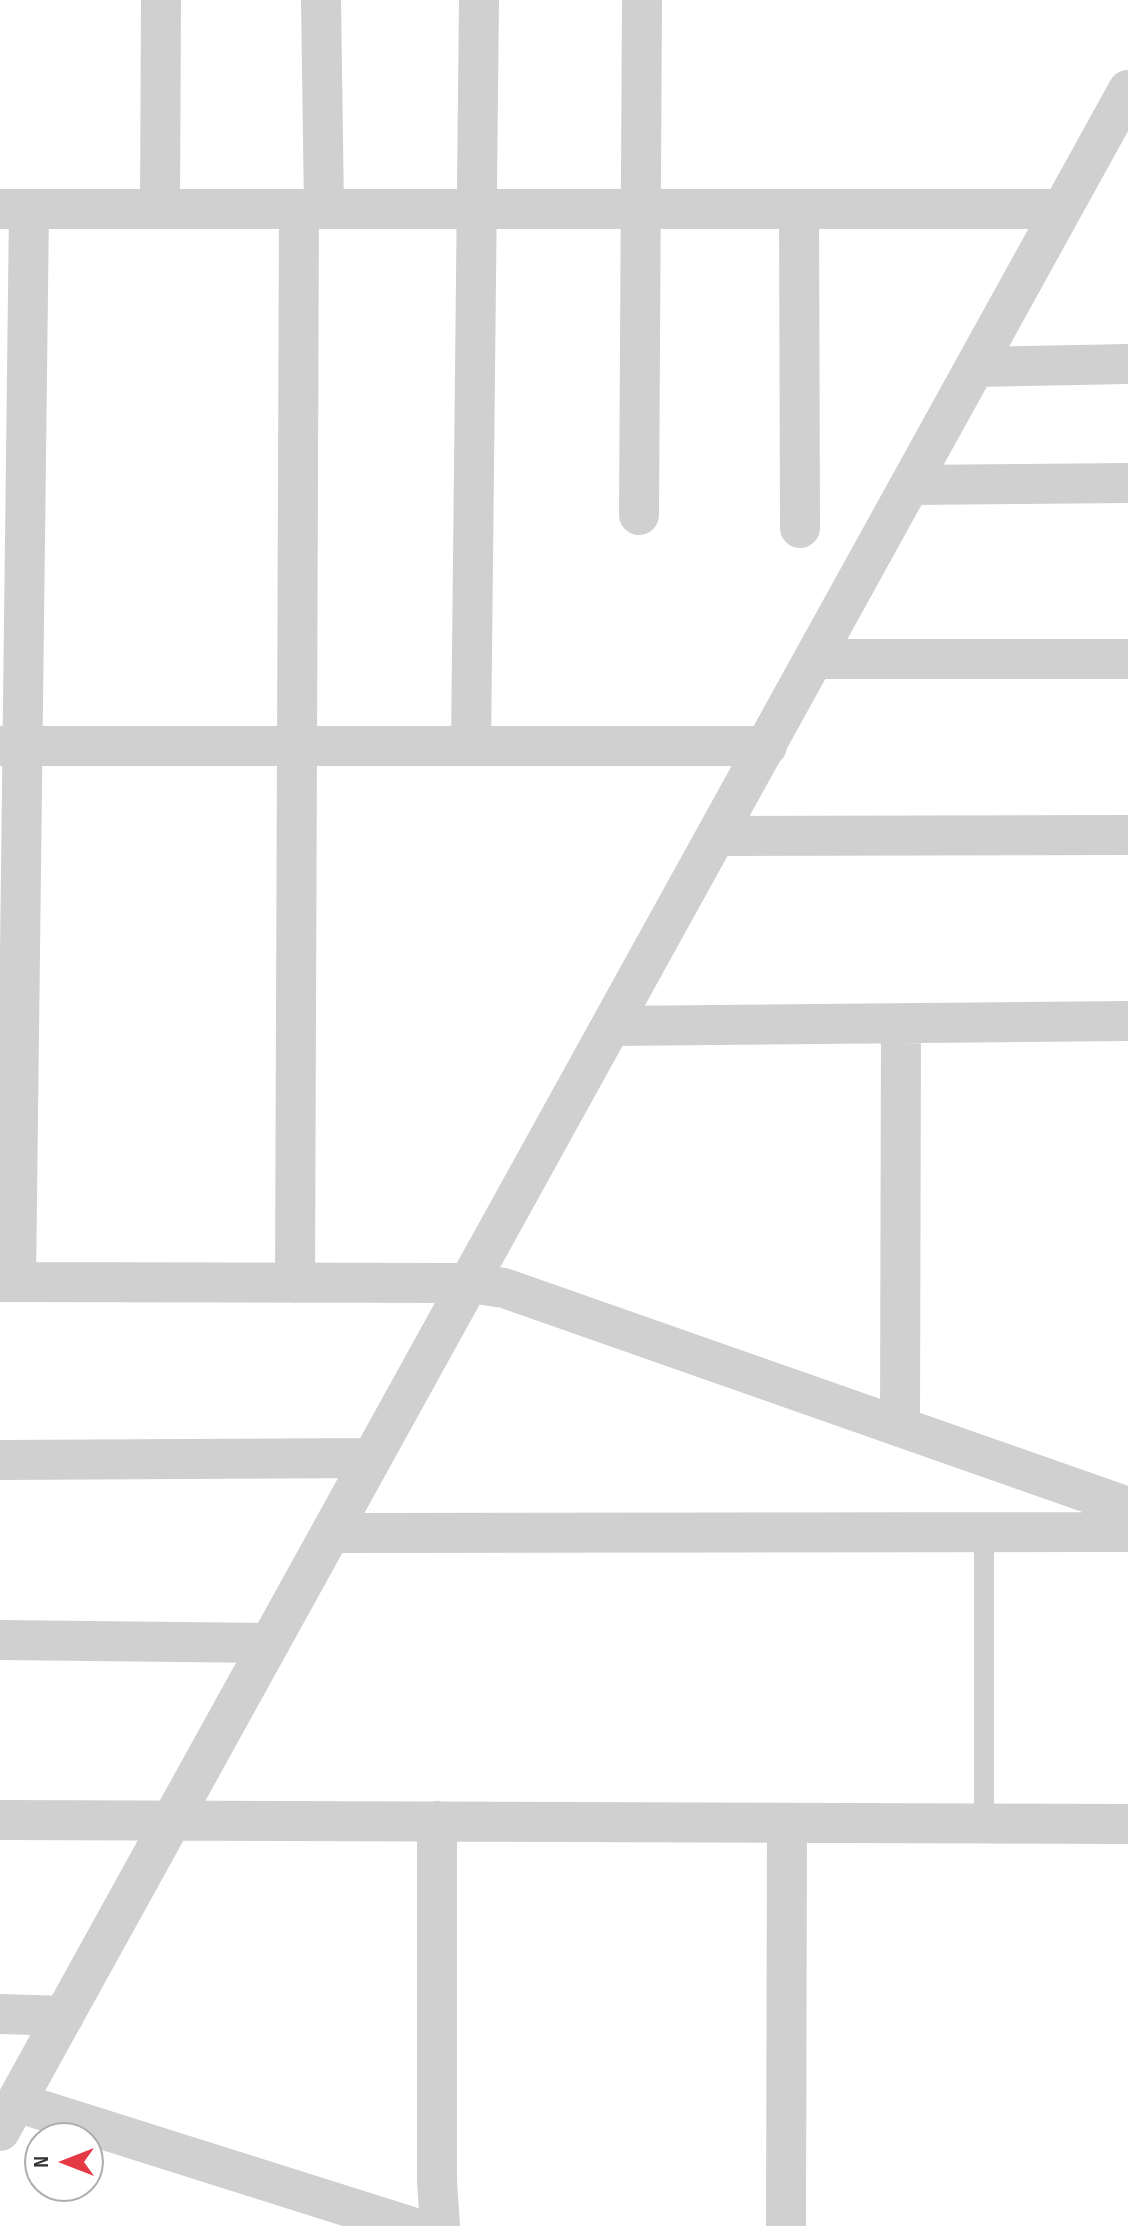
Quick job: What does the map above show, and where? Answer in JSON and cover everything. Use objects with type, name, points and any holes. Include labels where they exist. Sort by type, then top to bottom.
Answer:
[{"type":"street","points":[[160,209],[161,0]]},
{"type":"street","points":[[295,1283],[297,746],[311,209],[321,0]]},
{"type":"street","points":[[471,746],[479,0]]},
{"type":"street","points":[[639,515],[642,0]]},
{"type":"street","points":[[409,2226],[8,2117],[1128,90]]},
{"type":"street","points":[[1062,209],[14,209],[8,1282],[470,1283],[523,1292],[1128,1507]]},
{"type":"street","points":[[799,209],[800,528]]},
{"type":"street","points":[[975,367],[1128,364]]},
{"type":"street","points":[[910,485],[1128,483]]},
{"type":"street","points":[[814,659],[1128,659]]},
{"type":"street","points":[[11,746],[767,746]]},
{"type":"street","points":[[717,836],[1128,835]]},
{"type":"street","points":[[612,1026],[1128,1021]]},
{"type":"street","points":[[900,1427],[901,1023]]},
{"type":"street","points":[[0,1460],[372,1458]]},
{"type":"street","points":[[331,1533],[1128,1532]]},
{"type":"street","points":[[0,1640],[270,1643]]},
{"type":"street","points":[[0,1820],[1128,1824]]},
{"type":"street","points":[[437,1821],[437,2181],[440,2226]]},
{"type":"street","points":[[786,2226],[787,1823]]},
{"type":"street","points":[[0,2014],[64,2016]]},
{"type":"lane","points":[[984,1532],[984,1823]]}]
